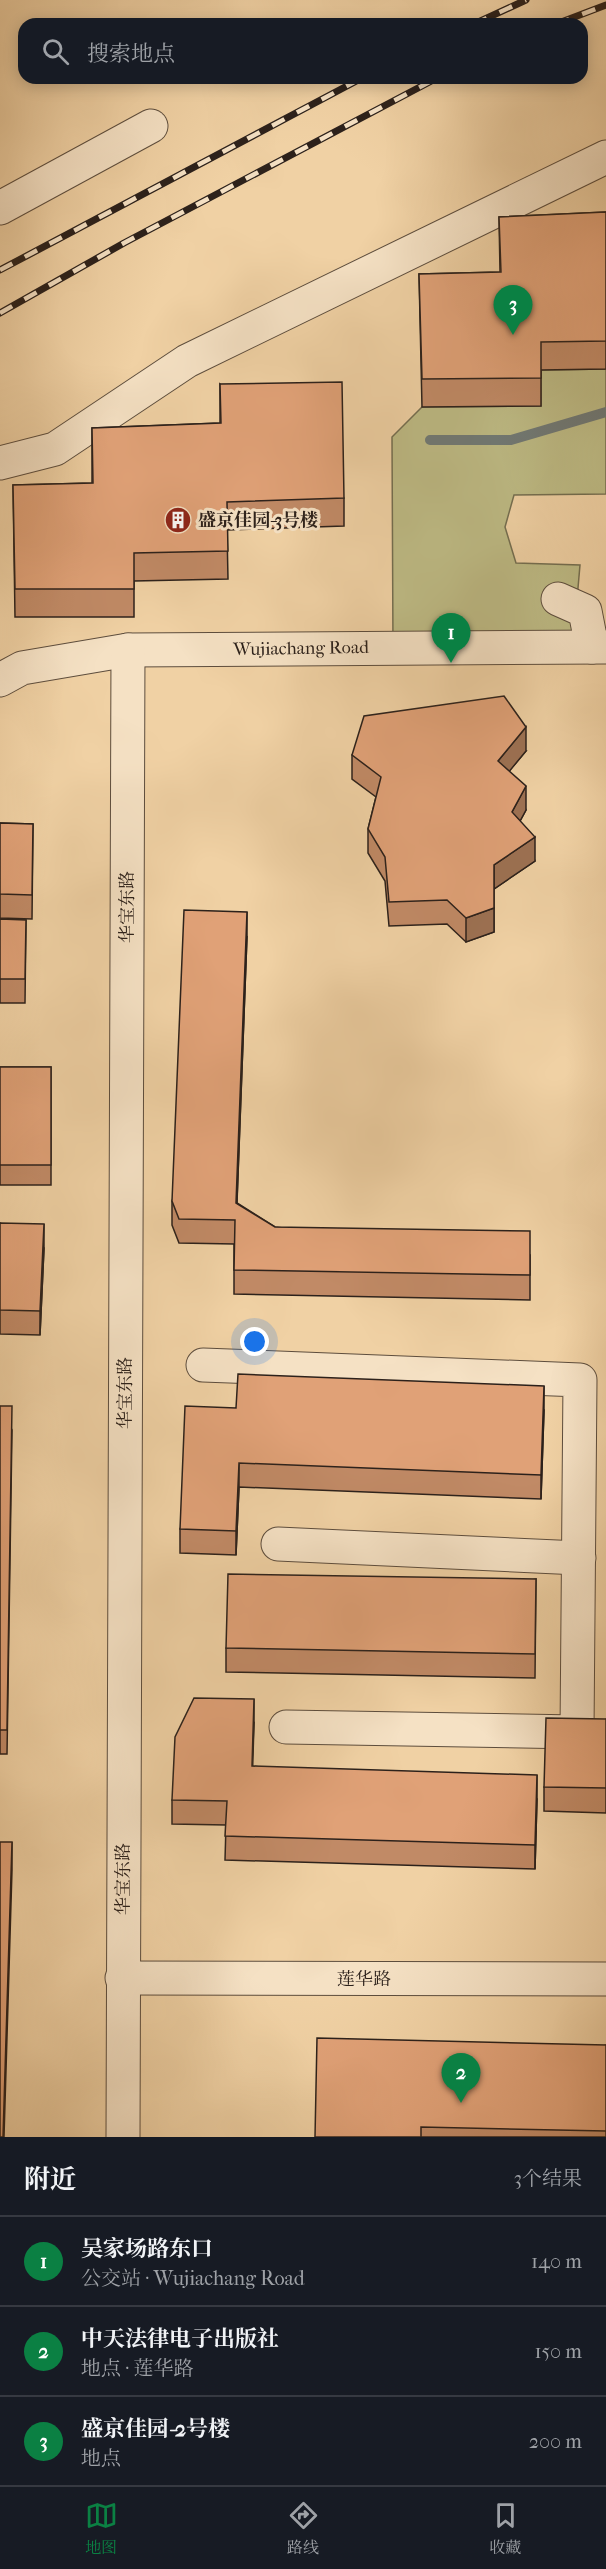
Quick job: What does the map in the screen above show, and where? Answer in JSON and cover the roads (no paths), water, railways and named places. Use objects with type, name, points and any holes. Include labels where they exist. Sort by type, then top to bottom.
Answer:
[{"type":"street","points":[[0,208],[151,126]]},
{"type":"street","points":[[0,463],[55,449],[187,361],[606,157]]},
{"type":"street","points":[[558,599],[585,611],[599,647]]},
{"type":"street","name":"Wujiachang Road","points":[[0,680],[22,669],[128,650],[599,647]]},
{"type":"street","name":"华宝东路","points":[[123,2137],[128,650]]},
{"type":"street","points":[[203,1365],[580,1380],[579,1558],[592,1697],[577,1732],[286,1727]]},
{"type":"street","points":[[278,1544],[579,1558]]},
{"type":"street","name":"莲华路","points":[[122,1978],[606,1979]]},
{"type":"waterway","points":[[430,440],[511,440],[606,412]]},
{"type":"railway","points":[[487,18],[526,0]]},
{"type":"railway","points":[[572,18],[606,5]]},
{"type":"railway","points":[[0,270],[351,84]]},
{"type":"railway","points":[[0,313],[124,243],[426,84]]},
{"type":"place","name":"盛京佳园-2号楼","points":[[513,335]]},
{"type":"place","name":"盛京佳园-3号楼","points":[[178,520]]},
{"type":"place","name":"吴家场路东口","points":[[451,663]]},
{"type":"place","name":"中天法律电子出版社","points":[[461,2103]]}]
